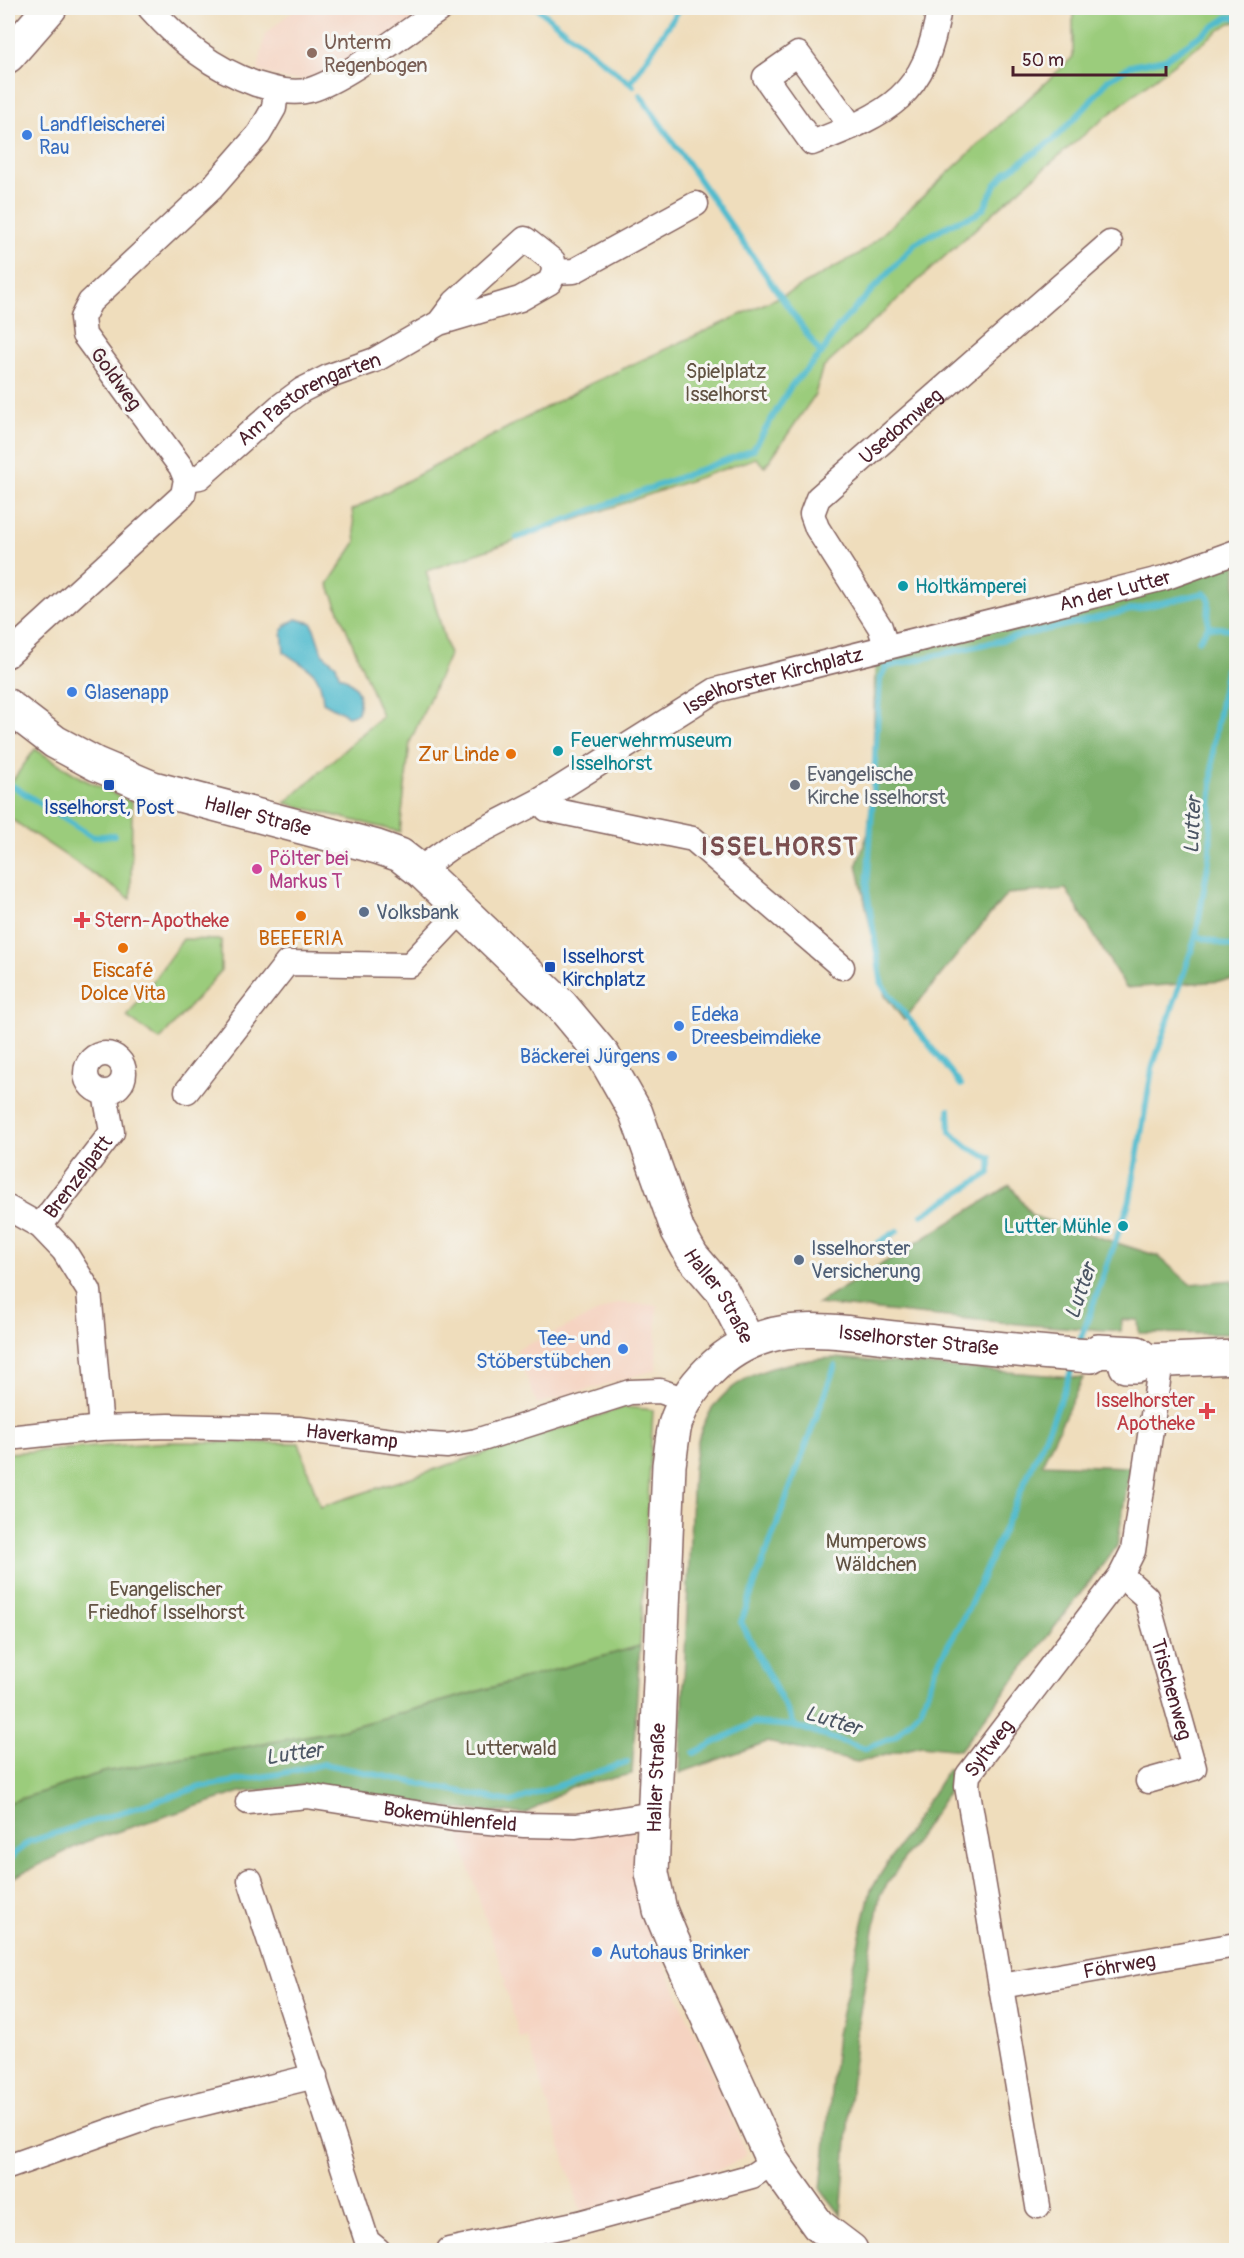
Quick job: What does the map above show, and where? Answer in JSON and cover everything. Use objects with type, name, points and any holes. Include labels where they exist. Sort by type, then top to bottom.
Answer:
[{"type":"street","points":[[8,56],[50,8]]},
{"type":"street","points":[[150,8],[172,33],[198,55],[231,75],[276,90],[302,91],[331,82],[442,8]]},
{"type":"street","points":[[852,127],[875,118],[902,97],[928,54],[939,8]]},
{"type":"street","name":"Goldweg","points":[[186,479],[181,467],[84,335],[82,318],[90,302],[211,189],[259,134],[274,108],[276,90]]},
{"type":"street","points":[[554,272],[574,272],[696,204]]},
{"type":"street","name":"Am Pastorengarten","points":[[186,479],[201,477],[279,407],[302,390],[330,376],[375,360],[439,323],[520,299],[550,282],[554,272],[553,261],[525,239],[455,302],[439,323]]},
{"type":"street","name":"Usedomweg","points":[[886,646],[880,627],[817,528],[812,514],[818,498],[1110,243]]},
{"type":"street","points":[[8,655],[183,495],[186,479]]},
{"type":"street","name":"An der Lutter","points":[[886,646],[1164,578],[1236,552]]},
{"type":"street","name":"Isselhorster Kirchplatz","points":[[422,872],[431,861],[452,846],[541,801],[716,690],[886,646]]},
{"type":"street","name":"Haller Straße","points":[[8,706],[56,742],[96,764],[153,788],[400,855],[422,872],[562,1006],[603,1055],[636,1113],[678,1231],[692,1256],[728,1300],[748,1341],[726,1354],[700,1380],[686,1400],[675,1424],[669,1465],[652,1873],[660,1910],[773,2162],[786,2184],[818,2225],[851,2250]]},
{"type":"street","points":[[541,801],[547,809],[693,840],[842,967]]},
{"type":"street","points":[[187,1091],[287,963],[410,965],[461,911]]},
{"type":"street","name":"Brenzelpatt","points":[[40,1226],[112,1132],[105,1093]]},
{"type":"street","points":[[8,1208],[40,1226],[64,1251],[89,1291],[101,1428]]},
{"type":"street","name":"Isselhorster Straße","points":[[748,1341],[772,1333],[795,1330],[1075,1355],[1098,1351],[1137,1353],[1154,1361],[1236,1357]]},
{"type":"street","name":"Syltweg","points":[[1038,2206],[967,1786],[968,1775],[1121,1575],[1133,1551],[1154,1361]]},
{"type":"street","name":"Haverkamp","points":[[8,1438],[101,1428],[169,1426],[297,1429],[447,1446],[476,1442],[630,1392],[660,1391],[686,1400]]},
{"type":"street","name":"Trischenweg","points":[[1121,1575],[1146,1598],[1194,1768],[1148,1780]]},
{"type":"street","name":"Bokemühlenfeld","points":[[248,1802],[307,1796],[454,1819],[524,1825],[576,1826],[636,1814],[654,1814]]},
{"type":"street","points":[[249,1880],[315,2076],[367,2241],[378,2250]]},
{"type":"street","name":"Föhrweg","points":[[1002,1986],[1236,1945]]},
{"type":"street","points":[[8,2167],[153,2116],[315,2076]]},
{"type":"street","points":[[449,2250],[601,2217],[752,2176],[773,2162]]},
{"type":"shaded area","name":"Unterm Regenbogen","points":[[296,8],[432,8],[328,75],[309,80],[289,80],[258,71],[265,34]]},
{"type":"shaded area","points":[[618,1303],[657,1305],[656,1370],[537,1404],[516,1350]]},
{"type":"shaded area","points":[[633,1825],[636,1873],[643,1915],[747,2154],[729,2166],[581,2212],[527,2037],[520,2039],[504,1983],[506,1982],[456,1827]]},
{"type":"green space","name":"Spielplatz Isselhorst","points":[[1073,8],[1236,8],[1236,22],[1230,23],[1176,62],[1071,145],[970,233],[822,369],[815,395],[765,467],[756,458],[426,571],[449,655],[410,742],[400,832],[285,803],[382,716],[328,584],[356,542],[352,510],[590,384],[790,292],[864,251],[1073,57]]},
{"type":"green space","points":[[1236,561],[1236,980],[1126,988],[1066,889],[1007,894],[904,1020],[885,996],[857,864],[868,833],[873,770],[875,661]]},
{"type":"green space","points":[[35,749],[81,778],[132,802],[131,899],[8,817],[8,787]]},
{"type":"green space","points":[[183,939],[221,940],[221,971],[160,1040],[127,1017]]},
{"type":"green space","points":[[1010,1185],[1032,1216],[1158,1256],[1190,1284],[1233,1280],[1236,1334],[1139,1333],[1138,1320],[1122,1320],[1121,1331],[1029,1325],[817,1304]]},
{"type":"green space","name":"Mumperows Wäldchen","points":[[835,1358],[1083,1378],[1042,1464],[1130,1467],[1117,1546],[960,1750],[921,1746],[857,1762],[767,1742],[680,1773],[693,1469],[699,1437],[708,1416],[720,1399],[753,1375],[793,1363]]},
{"type":"green space","name":"Evangelischer Friedhof Isselhorst","points":[[625,1407],[653,1410],[640,1646],[340,1730],[104,1772],[8,1803],[8,1453],[170,1442],[299,1443],[320,1507]]},
{"type":"green space","name":"Lutterwald","points":[[640,1646],[632,1774],[571,1787],[526,1814],[454,1809],[304,1785],[241,1792],[85,1842],[8,1880],[8,1803],[104,1772],[340,1730]]},
{"type":"green space","points":[[948,1769],[959,1776],[880,1895],[855,2040],[841,2215],[821,2189],[837,2034],[871,1889]]},
{"type":"water","points":[[296,619],[312,623],[322,653],[336,665],[339,675],[357,690],[358,713],[348,716],[323,702],[316,675],[284,652],[282,631],[286,625]]},
{"type":"waterway","points":[[537,8],[633,86]]},
{"type":"waterway","points":[[631,82],[680,8]]},
{"type":"waterway","points":[[517,538],[753,450],[791,386],[821,354],[838,327],[916,243],[955,222],[975,215],[984,208],[995,185],[1007,172],[1053,140],[1085,108],[1108,80],[1130,66],[1165,59],[1228,17],[1236,17]]},
{"type":"waterway","points":[[640,95],[821,354]]},
{"type":"waterway","points":[[961,1085],[882,985],[867,891],[880,678],[886,667],[1204,593],[1209,598],[1208,627],[1199,640]]},
{"type":"waterway","name":"Lutter","points":[[1079,1344],[1130,1200],[1152,1069],[1196,936],[1210,853],[1213,748],[1236,613]]},
{"type":"waterway","points":[[1208,627],[1233,629]]},
{"type":"waterway","points":[[8,783],[93,837],[114,835]]},
{"type":"waterway","points":[[1196,936],[1236,948]]},
{"type":"waterway","points":[[922,1215],[990,1173],[990,1158],[968,1147],[950,1132],[949,1110]]},
{"type":"waterway","points":[[878,1243],[897,1231]]},
{"type":"waterway","points":[[795,1726],[741,1622],[835,1366]]},
{"type":"waterway","name":"Lutter","points":[[694,1753],[753,1723],[795,1726],[865,1749],[895,1736],[921,1709],[937,1665],[968,1609],[1053,1419],[1073,1366]]},
{"type":"waterway","name":"Lutter","points":[[8,1860],[28,1842],[200,1787],[324,1764],[511,1802],[627,1762]]},
{"type":"place","name":"Unterm Regenbogen","points":[[312,53]]},
{"type":"place","name":"Landfleischerei Rau","points":[[27,135]]},
{"type":"place","name":"Holtkämperei","points":[[903,586]]},
{"type":"place","name":"Glasenapp","points":[[72,692]]},
{"type":"place","name":"Feuerwehrmuseum Isselhorst","points":[[558,751]]},
{"type":"place","name":"Zur Linde","points":[[511,754]]},
{"type":"place","name":"Isselhorst, Post","points":[[109,785]]},
{"type":"place","name":"Evangelische Kirche Isselhorst","points":[[795,785]]},
{"type":"place","name":"Pölter bei Markus T","points":[[257,869]]},
{"type":"place","name":"Volksbank","points":[[364,912]]},
{"type":"place","name":"BEEFERIA","points":[[301,916]]},
{"type":"place","name":"Stern-Apotheke","points":[[82,920]]},
{"type":"place","name":"Eiscafé Dolce Vita","points":[[123,948]]},
{"type":"place","name":"Isselhorst Kirchplatz","points":[[550,967]]},
{"type":"place","name":"Edeka Dreesbeimdieke","points":[[679,1026]]},
{"type":"place","name":"Bäckerei Jürgens","points":[[672,1056]]},
{"type":"place","name":"Lutter Mühle","points":[[1123,1226]]},
{"type":"place","name":"Isselhorster Versicherung","points":[[799,1260]]},
{"type":"place","name":"Tee- und Stöberstübchen","points":[[623,1349]]},
{"type":"place","name":"Isselhorster Apotheke","points":[[1207,1411]]},
{"type":"place","name":"Autohaus Brinker","points":[[597,1952]]},
{"type":"district","name":"ISSELHORST","points":[[780,847]]}]
